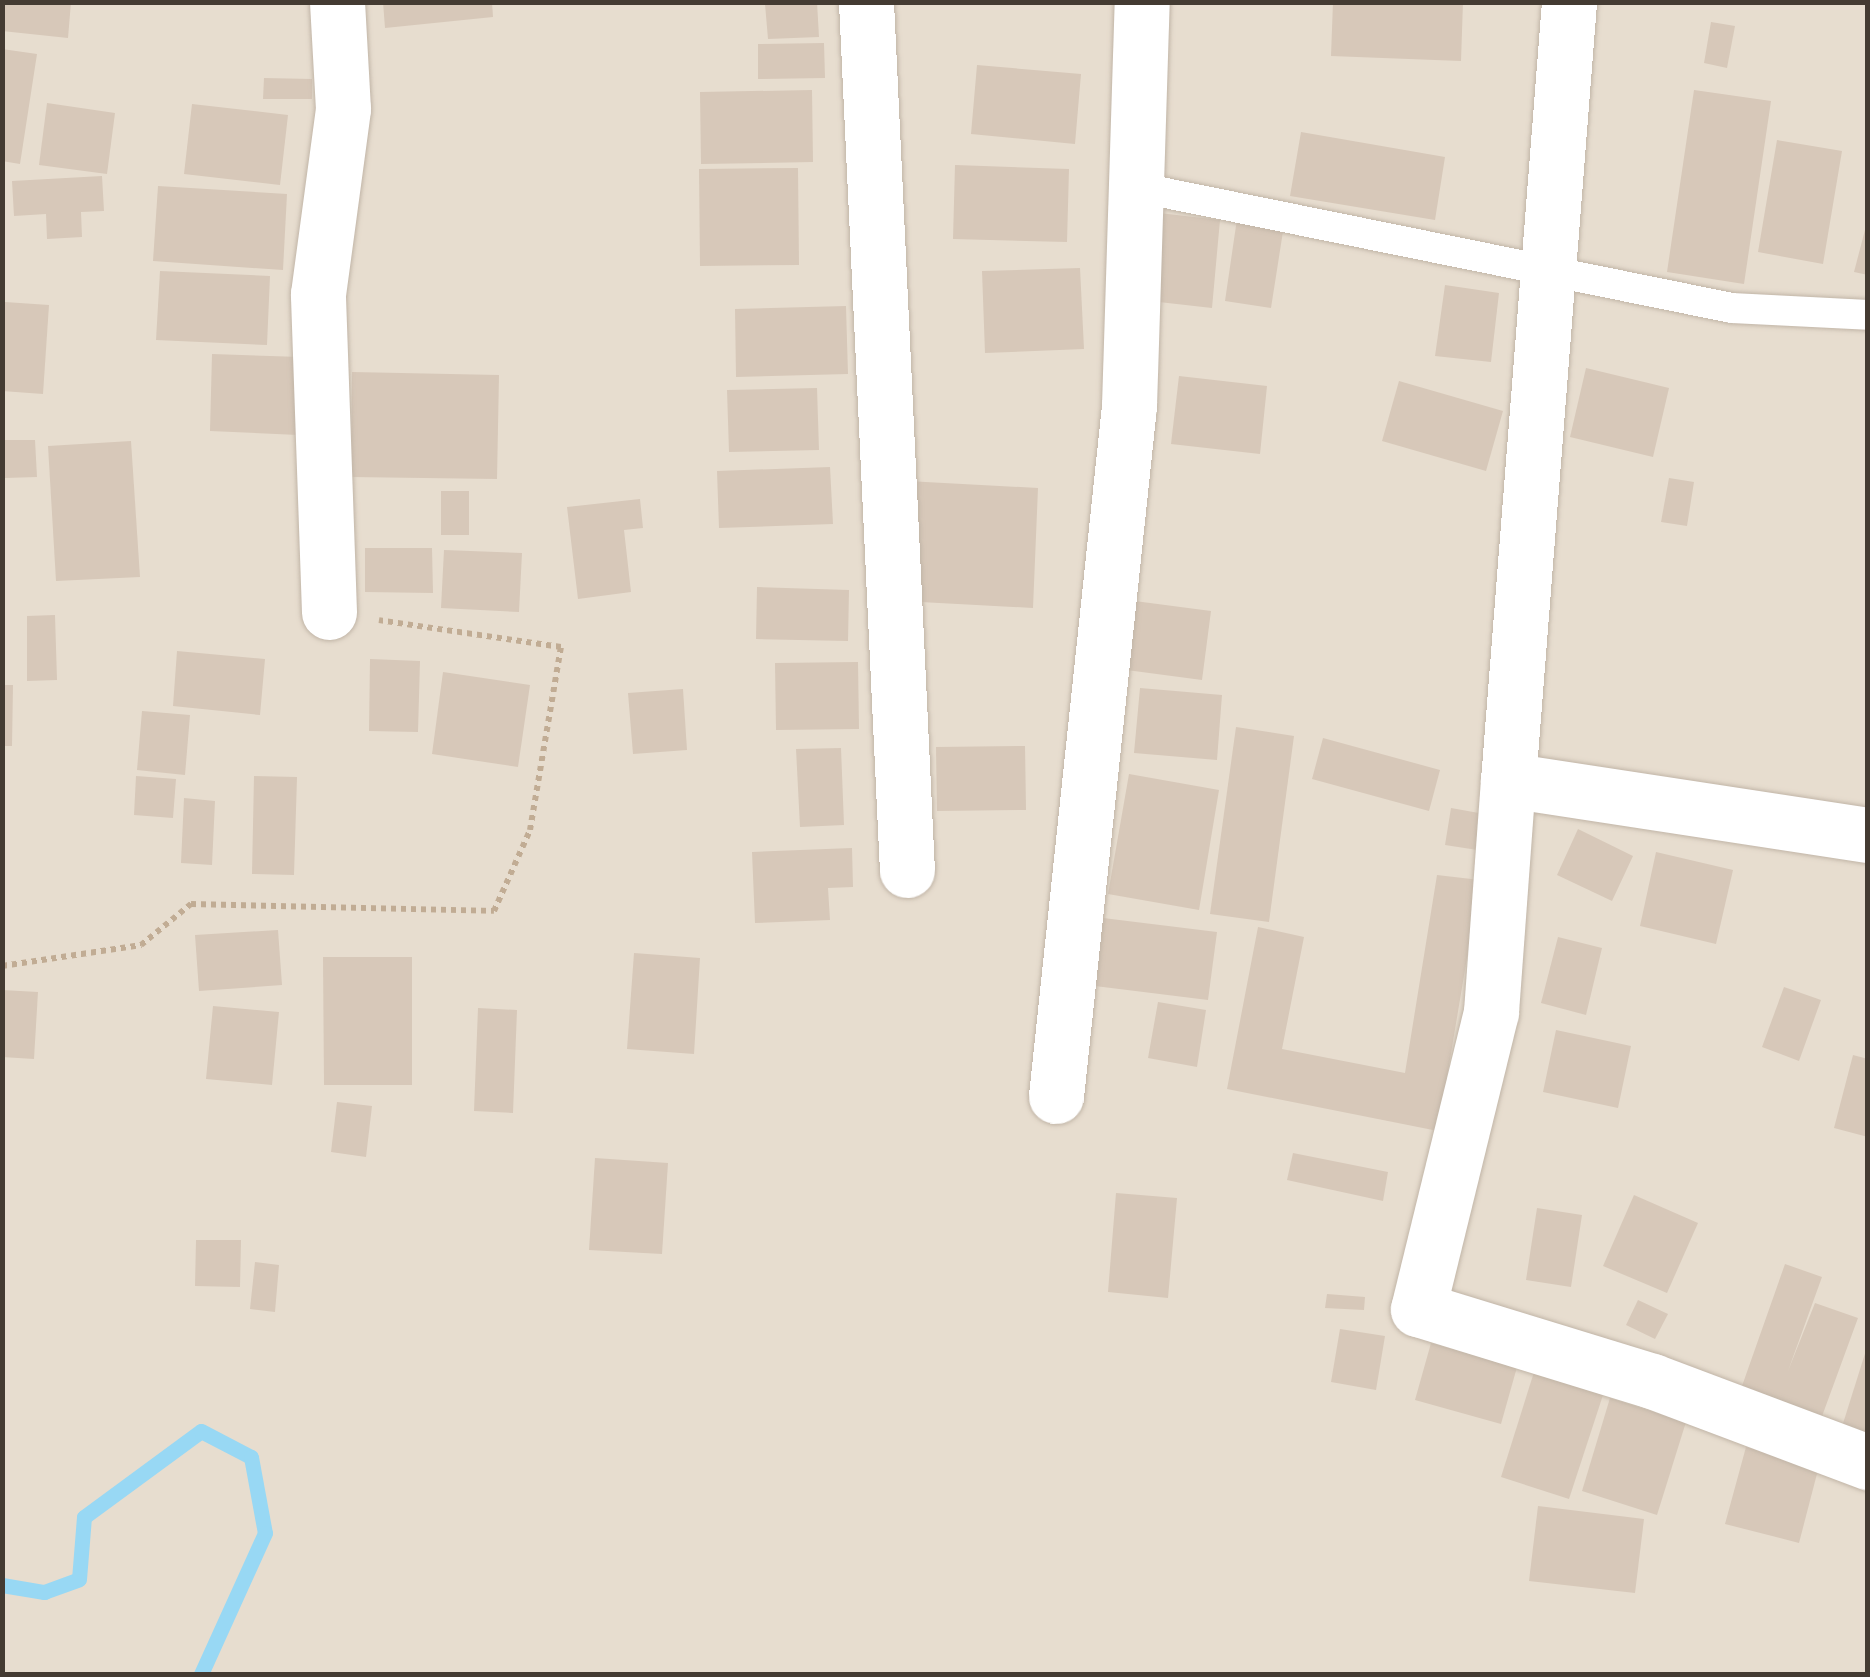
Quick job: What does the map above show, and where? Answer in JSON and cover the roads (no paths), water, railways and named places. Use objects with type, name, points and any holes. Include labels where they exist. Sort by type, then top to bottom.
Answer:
[{"type":"street","points":[[329,612],[318,294],[343,109],[337,2]]},
{"type":"street","points":[[866,2],[907,870]]},
{"type":"street","points":[[1056,1096],[1129,406],[1142,2]]},
{"type":"street","points":[[1569,2],[1492,1012],[1418,1309],[1652,1380],[1868,1462]]},
{"type":"street","points":[[1508,780],[1868,835]]},
{"type":"lane","points":[[1136,187],[1548,274],[1732,308],[1868,315]]},
{"type":"waterway","points":[[2,1585],[44,1592],[79,1579],[84,1517],[201,1431],[251,1457],[265,1533],[201,1674]]}]
